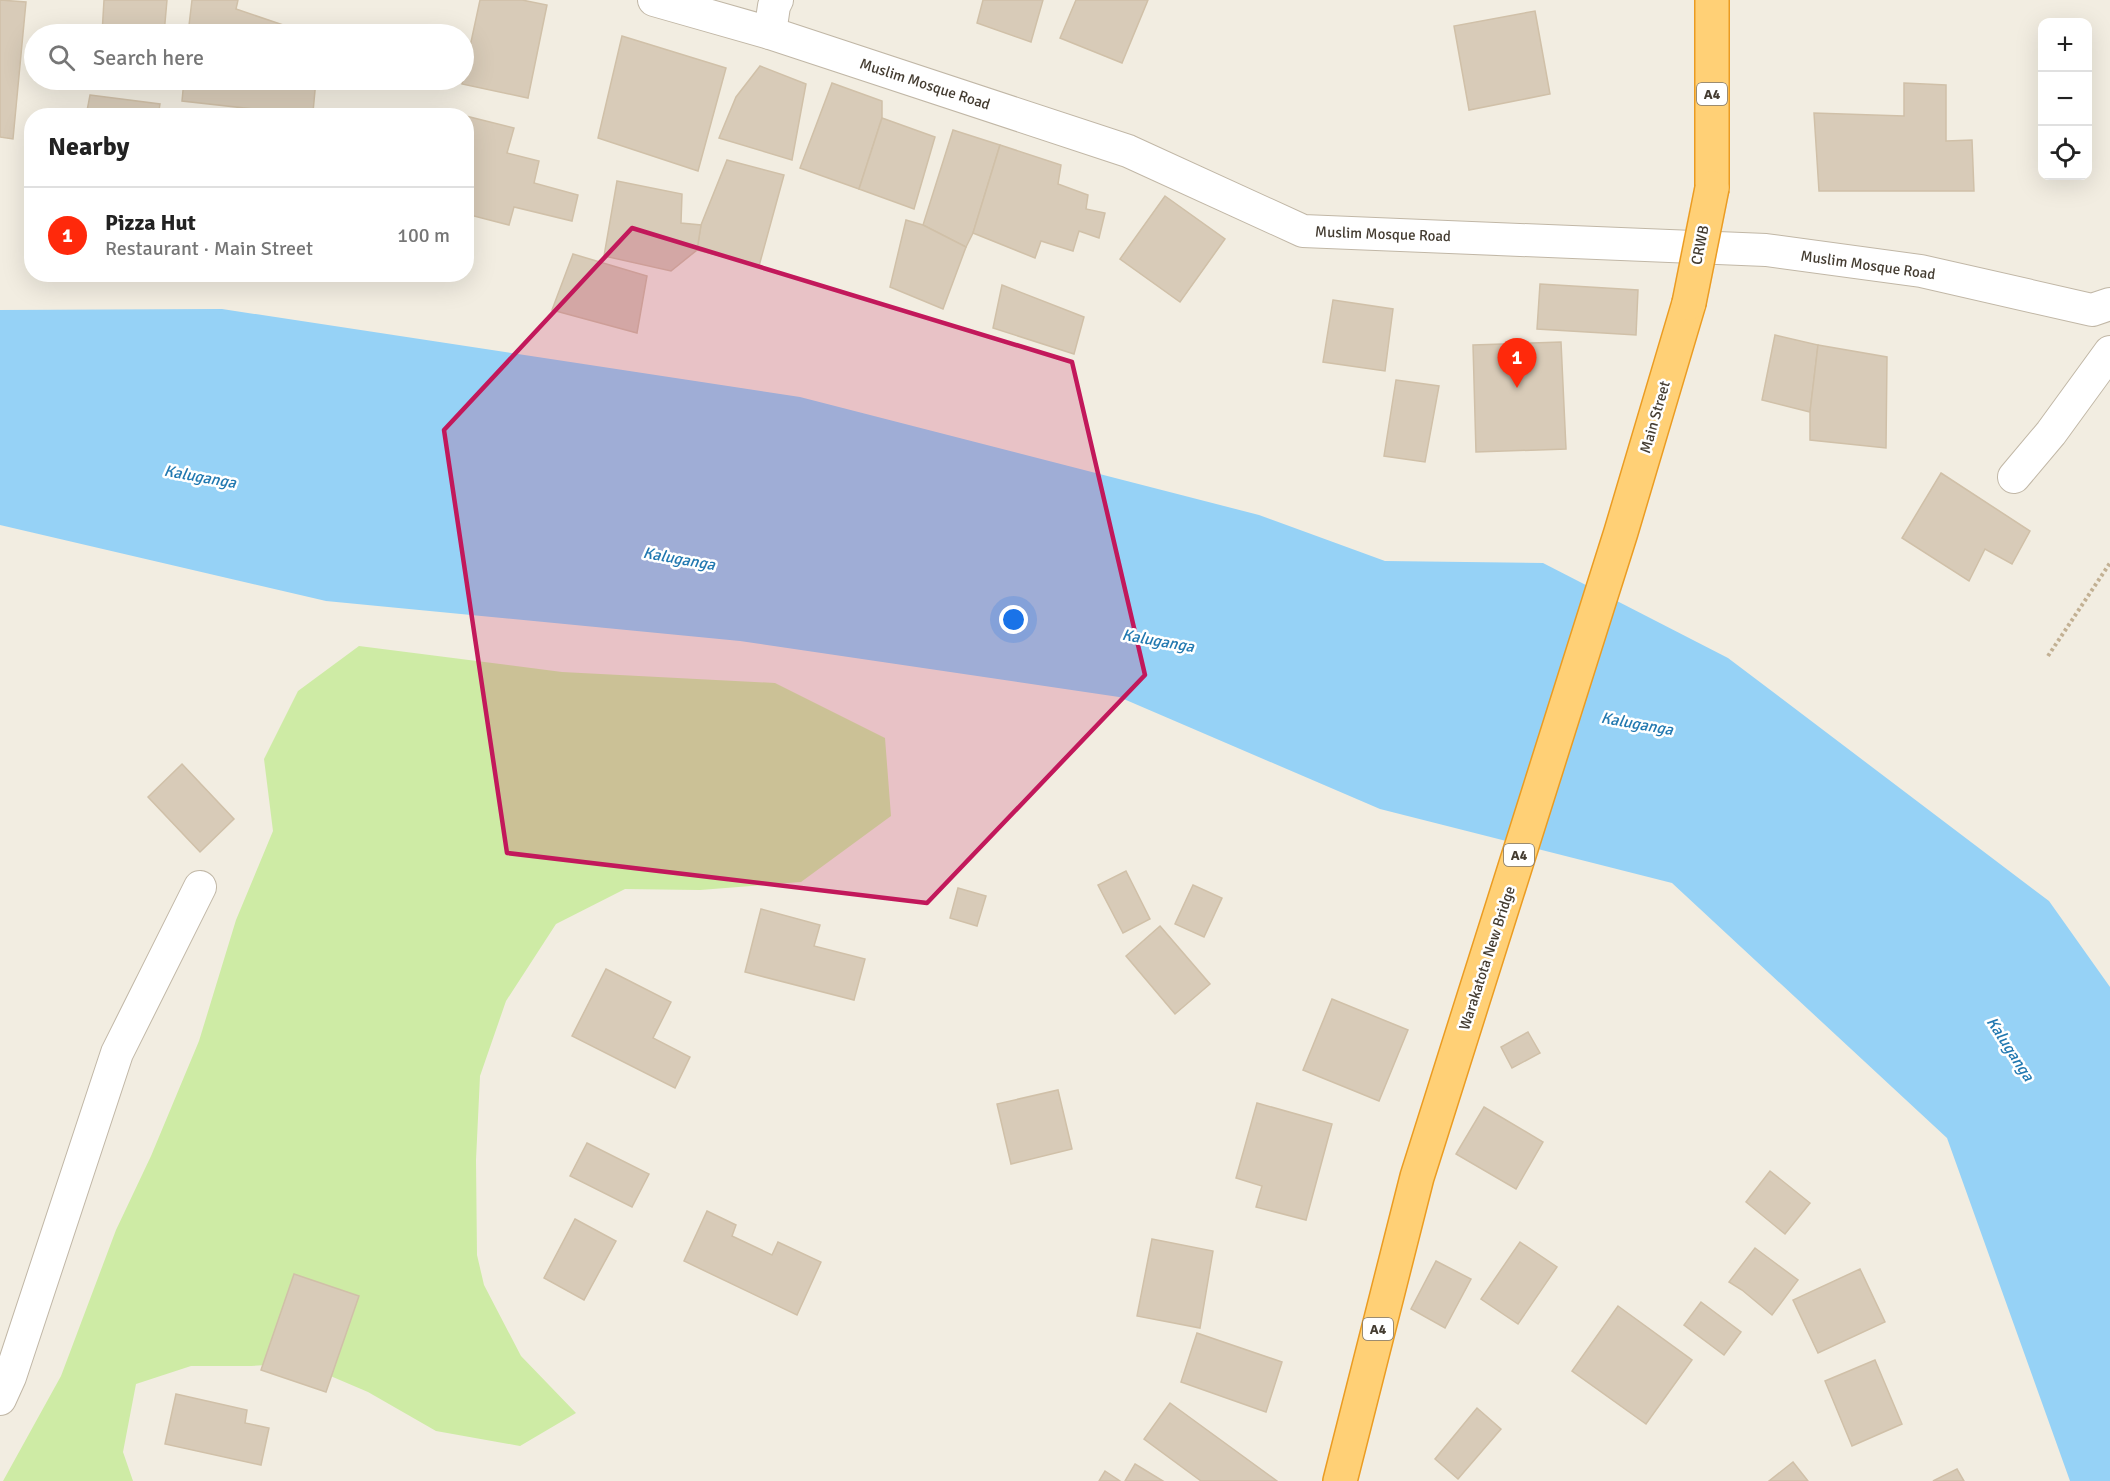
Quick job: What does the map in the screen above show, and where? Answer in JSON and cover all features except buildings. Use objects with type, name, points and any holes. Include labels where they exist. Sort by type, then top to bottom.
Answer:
[{"type":"highway","name":"CRWB","points":[[1689,303],[1712,188],[1712,0]]},
{"type":"highway","name":"Main Street","points":[[1621,532],[1689,303]]},
{"type":"highway","name":"Warakatota New Bridge","points":[[1340,1481],[1417,1178],[1621,532]]},
{"type":"street","name":"Muslim Mosque Road","points":[[654,0],[770,33],[1128,151],[1303,231],[1766,250],[1921,271],[2092,310],[2110,303]]},
{"type":"street","points":[[770,33],[777,0]]},
{"type":"street","points":[[2014,477],[2051,433],[2110,352]]},
{"type":"street","points":[[0,1399],[117,1053],[200,887]]},
{"type":"path","points":[[2048,656],[2110,563]]},
{"type":"highlighted area","points":[[632,228],[1072,362],[1145,675],[927,903],[507,853],[444,430]]},
{"type":"green space","points":[[359,646],[562,672],[775,683],[885,738],[891,816],[801,882],[700,890],[625,889],[556,924],[506,1001],[480,1076],[476,1160],[477,1255],[484,1285],[521,1356],[576,1413],[520,1446],[436,1431],[368,1392],[300,1363],[191,1366],[136,1384],[123,1452],[133,1481],[3,1481],[61,1376],[116,1230],[151,1156],[199,1041],[236,920],[273,831],[264,759],[298,691]]},
{"type":"water","name":"Kaluganga","points":[[222,309],[800,397],[1259,515],[1385,561],[1543,563],[1728,658],[2049,901],[2110,987],[2110,1481],[2070,1481],[1947,1138],[1672,883],[1380,809],[1119,697],[740,641],[326,601],[0,525],[0,310]]},
{"type":"place","name":"Pizza Hut","points":[[1517,388]]}]
